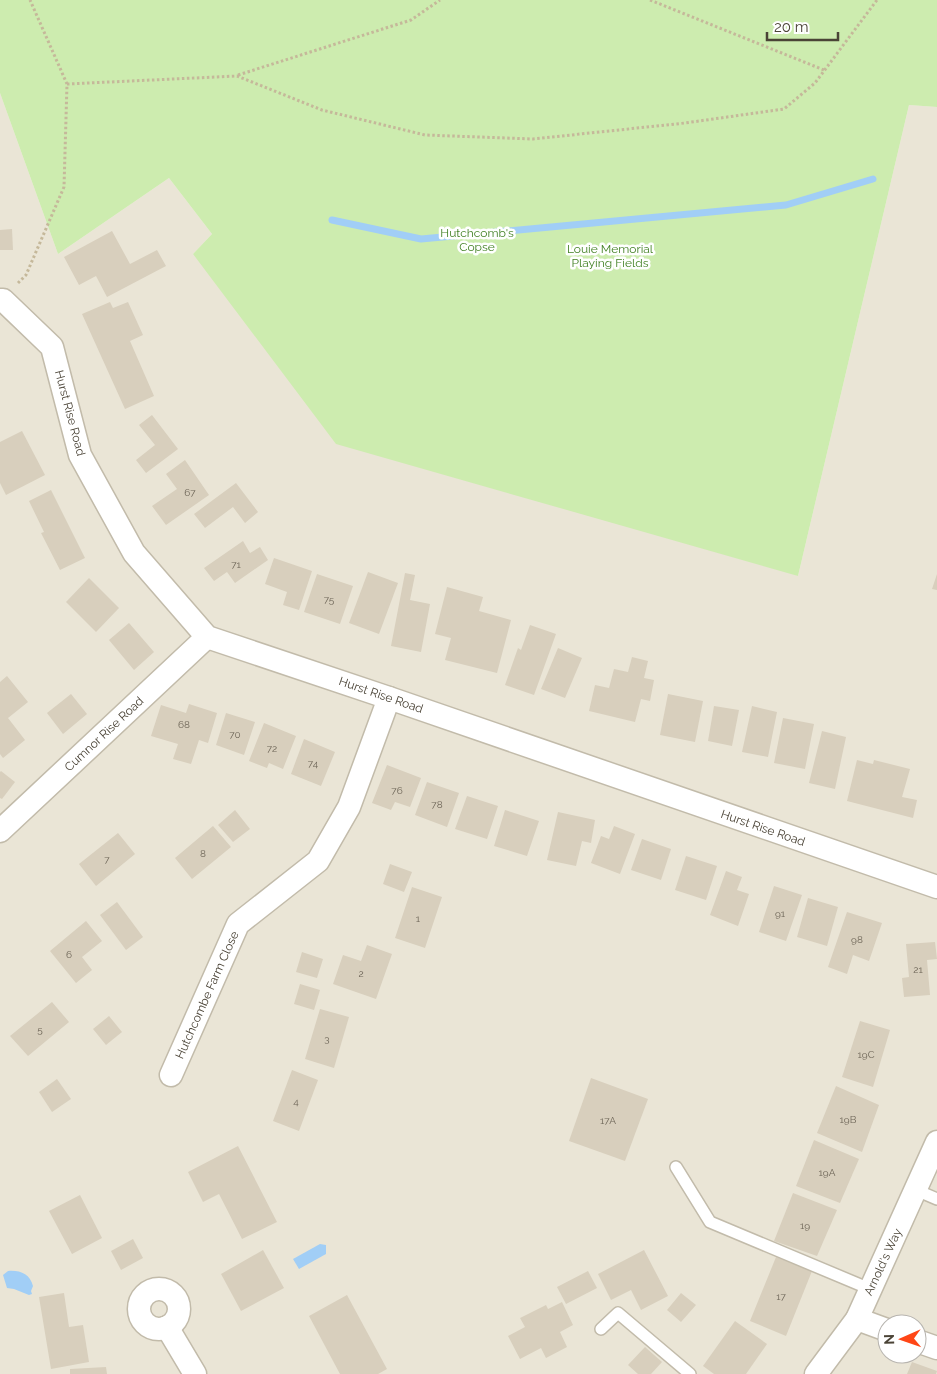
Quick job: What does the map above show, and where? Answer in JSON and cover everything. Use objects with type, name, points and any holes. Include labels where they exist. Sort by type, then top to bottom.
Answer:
[{"type":"street","name":"Hurst Rise Road","points":[[1,300],[52,347],[80,455],[134,553],[207,637],[937,887]]},
{"type":"street","name":"Cumnor Rise Road","points":[[0,831],[207,637]]},
{"type":"street","name":"Hutchcombe Farm Close","points":[[171,1075],[238,924],[318,861],[349,808],[389,698]]},
{"type":"street","name":"Arnold's Way","points":[[816,1374],[857,1319],[937,1142]]},
{"type":"street","points":[[857,1319],[877,1326]]},
{"type":"street","points":[[167,1327],[195,1374]]},
{"type":"lane","points":[[676,1167],[710,1222],[870,1290]]},
{"type":"lane","points":[[916,1190],[937,1199]]},
{"type":"lane","points":[[601,1329],[618,1313],[690,1374]]},
{"type":"path","points":[[1,300],[26,275],[64,187],[68,84],[30,0]]},
{"type":"path","points":[[68,84],[237,76],[411,20],[440,0]]},
{"type":"path","points":[[650,0],[824,70]]},
{"type":"path","points":[[237,76],[322,110],[425,135],[533,139],[685,123],[784,109],[815,83],[877,0]]},
{"type":"shaded area","points":[[0,93],[58,254],[169,178],[212,234],[193,254],[798,576],[909,105],[937,107],[937,1374],[0,1374]]},
{"type":"green space","name":"Hutchcomb's Copse","points":[[0,0],[937,0],[937,107],[909,105],[798,576],[336,444],[193,254],[212,234],[169,178],[58,254],[0,93]]},
{"type":"water","points":[[320,1244],[326,1245],[326,1254],[299,1269],[293,1259]]},
{"type":"water","points":[[8,1271],[17,1271],[30,1278],[33,1286],[32,1294],[29,1295],[7,1288],[3,1275]]},
{"type":"building","points":[[12,229],[13,250],[0,250],[0,230]]},
{"type":"building","points":[[112,231],[130,264],[157,250],[166,266],[107,297],[96,276],[79,285],[64,257]]},
{"type":"building","points":[[110,302],[113,308],[128,302],[143,335],[130,341],[154,396],[125,409],[82,314]]},
{"type":"building","points":[[152,415],[178,449],[146,473],[136,460],[155,445],[139,425]]},
{"type":"building","points":[[22,431],[45,475],[6,495],[0,483],[0,442]]},
{"type":"building","points":[[185,460],[209,495],[166,525],[152,506],[177,489],[166,474]]},
{"type":"building","points":[[236,483],[258,512],[245,523],[233,507],[205,528],[194,514]]},
{"type":"building","points":[[51,490],[85,558],[60,570],[41,533],[44,532],[29,501]]},
{"type":"building","points":[[243,541],[250,553],[260,547],[268,560],[235,583],[227,572],[214,581],[204,568]]},
{"type":"building","points":[[274,558],[312,571],[299,610],[283,605],[287,592],[265,584]]},
{"type":"building","points":[[368,572],[398,583],[379,634],[349,623]]},
{"type":"building","points":[[405,573],[415,575],[410,600],[430,604],[421,652],[391,646]]},
{"type":"building","points":[[317,574],[353,586],[340,624],[304,612]]},
{"type":"building","points":[[937,574],[937,590],[932,589]]},
{"type":"building","points":[[89,578],[119,608],[96,632],[66,602]]},
{"type":"building","points":[[447,587],[483,597],[479,611],[511,620],[497,673],[445,660],[451,638],[435,634]]},
{"type":"building","points":[[129,623],[154,652],[134,670],[109,640]]},
{"type":"building","points":[[530,625],[556,634],[534,695],[505,685],[518,648],[521,650]]},
{"type":"building","points":[[558,648],[582,658],[565,698],[541,689]]},
{"type":"building","points":[[632,657],[648,661],[644,678],[654,680],[650,701],[641,699],[635,722],[589,711],[595,685],[609,688],[614,669],[628,672]]},
{"type":"building","points":[[7,676],[28,702],[8,718],[25,740],[3,758],[0,754],[0,682]]},
{"type":"building","points":[[71,694],[87,714],[63,734],[47,713]]},
{"type":"building","points":[[668,694],[703,701],[695,742],[660,735]]},
{"type":"building","points":[[189,704],[217,713],[208,743],[199,740],[191,764],[173,759],[178,744],[151,736],[161,705],[186,713]]},
{"type":"building","points":[[714,706],[739,710],[732,746],[708,741]]},
{"type":"building","points":[[752,706],[777,712],[768,757],[742,752]]},
{"type":"building","points":[[226,713],[255,722],[244,755],[216,745]]},
{"type":"building","points":[[783,718],[814,724],[805,769],[774,763]]},
{"type":"building","points":[[264,723],[296,736],[283,769],[269,763],[267,768],[249,761]]},
{"type":"building","points":[[822,731],[846,737],[835,789],[809,783]]},
{"type":"building","points":[[304,739],[335,752],[321,786],[291,774]]},
{"type":"building","points":[[857,760],[873,764],[874,760],[910,769],[902,797],[917,800],[913,818],[847,801]]},
{"type":"building","points":[[387,765],[421,778],[410,807],[395,802],[391,810],[372,803]]},
{"type":"building","points":[[1,771],[15,782],[2,799],[0,798]]},
{"type":"building","points":[[427,782],[459,793],[447,827],[415,815]]},
{"type":"building","points":[[467,796],[498,806],[487,839],[455,829]]},
{"type":"building","points":[[235,810],[250,829],[233,842],[218,825]]},
{"type":"building","points":[[505,810],[539,821],[527,856],[494,846]]},
{"type":"building","points":[[558,812],[595,820],[591,843],[582,841],[576,866],[547,860]]},
{"type":"building","points":[[213,826],[231,847],[192,879],[175,858]]},
{"type":"building","points":[[614,826],[635,834],[620,874],[591,863],[601,836],[609,839]]},
{"type":"building","points":[[118,833],[135,854],[96,886],[79,864]]},
{"type":"building","points":[[642,839],[671,849],[661,880],[631,870]]},
{"type":"building","points":[[686,856],[717,866],[706,900],[675,890]]},
{"type":"building","points":[[390,864],[412,872],[404,892],[383,884]]},
{"type":"building","points":[[726,871],[742,877],[737,890],[749,894],[738,926],[710,915]]},
{"type":"building","points":[[774,886],[802,895],[786,941],[759,932]]},
{"type":"building","points":[[412,887],[442,897],[425,948],[395,938]]},
{"type":"building","points":[[808,898],[838,907],[827,946],[797,937]]},
{"type":"building","points":[[117,902],[143,937],[126,950],[100,915]]},
{"type":"building","points":[[847,912],[882,923],[869,961],[853,955],[847,974],[828,967]]},
{"type":"building","points":[[86,921],[102,941],[82,957],[92,970],[76,983],[50,951]]},
{"type":"building","points":[[935,942],[937,959],[927,960],[930,995],[904,997],[902,978],[909,977],[906,944]]},
{"type":"building","points":[[367,945],[392,954],[376,999],[333,984],[343,955],[361,961]]},
{"type":"building","points":[[302,952],[323,959],[317,978],[296,972]]},
{"type":"building","points":[[300,984],[320,990],[314,1010],[294,1004]]},
{"type":"building","points":[[52,1002],[69,1022],[28,1056],[10,1036]]},
{"type":"building","points":[[320,1009],[349,1017],[334,1068],[305,1059]]},
{"type":"building","points":[[109,1016],[122,1032],[106,1045],[93,1029]]},
{"type":"building","points":[[860,1021],[890,1030],[873,1087],[842,1077]]},
{"type":"building","points":[[292,1070],[318,1080],[299,1131],[273,1121]]},
{"type":"building","points":[[591,1078],[648,1099],[625,1161],[569,1141]]},
{"type":"building","points":[[57,1079],[71,1099],[52,1112],[39,1092]]},
{"type":"building","points":[[836,1086],[879,1105],[862,1152],[817,1133]]},
{"type":"building","points":[[814,1140],[859,1159],[840,1203],[796,1186]]},
{"type":"building","points":[[238,1146],[277,1222],[242,1239],[219,1194],[203,1202],[188,1172]]},
{"type":"building","points":[[793,1193],[837,1210],[817,1256],[774,1241]]},
{"type":"building","points":[[80,1195],[102,1238],[72,1254],[49,1211]]},
{"type":"building","points":[[133,1239],[143,1258],[121,1270],[111,1251]]},
{"type":"building","points":[[263,1250],[284,1288],[241,1311],[221,1274]]},
{"type":"building","points":[[644,1250],[668,1296],[641,1310],[631,1290],[611,1300],[598,1274]]},
{"type":"building","points":[[776,1257],[812,1271],[786,1336],[750,1321]]},
{"type":"building","points":[[588,1271],[597,1288],[566,1304],[557,1287]]},
{"type":"building","points":[[64,1293],[69,1327],[83,1325],[89,1362],[51,1369],[39,1297]]},
{"type":"building","points":[[681,1293],[696,1305],[681,1322],[667,1310]]},
{"type":"building","points":[[347,1295],[387,1369],[378,1374],[340,1374],[309,1316]]},
{"type":"building","points":[[562,1302],[573,1325],[560,1332],[567,1347],[546,1358],[541,1348],[520,1359],[508,1336],[525,1327],[520,1318],[546,1305],[548,1309]]},
{"type":"building","points":[[735,1321],[767,1344],[746,1374],[714,1374],[703,1366]]},
{"type":"building","points":[[645,1347],[662,1362],[651,1374],[638,1374],[628,1365]]},
{"type":"building","points":[[911,1364],[918,1364],[937,1371],[936,1374],[907,1374]]},
{"type":"building","points":[[106,1367],[107,1374],[70,1374],[70,1369]]},
{"type":"waterway","points":[[332,220],[421,239],[786,205],[873,179]]},
{"type":"park label","name":"Louie Memorial Playing Fields","points":[[610,256]]}]
